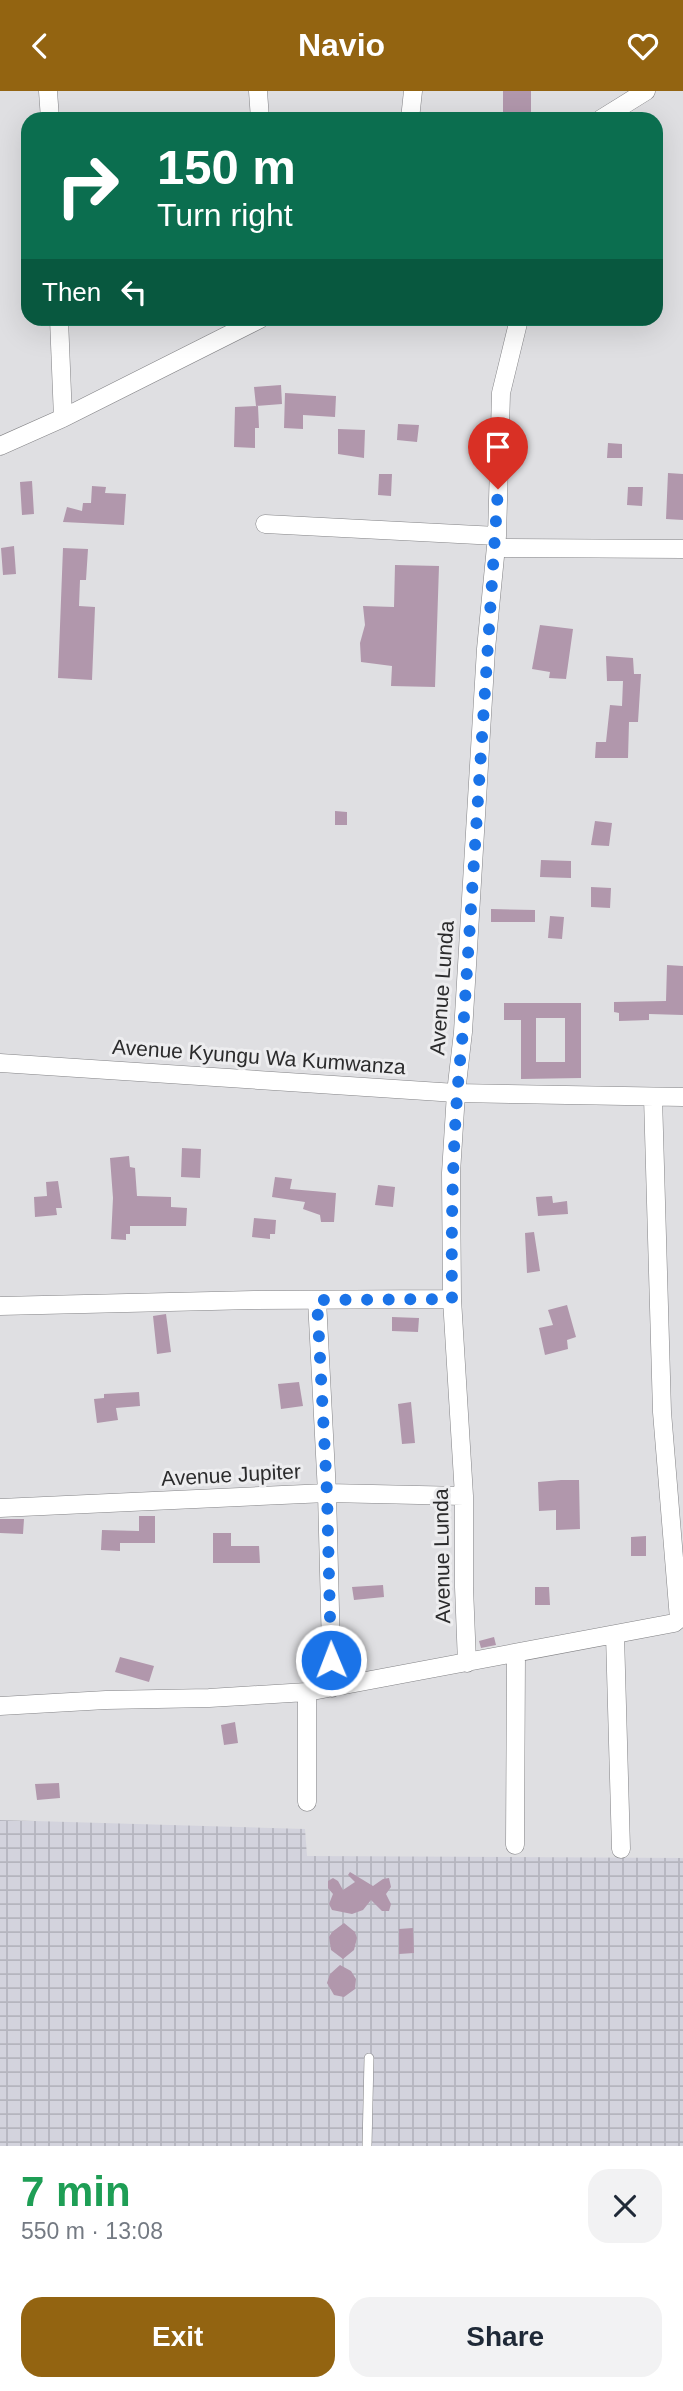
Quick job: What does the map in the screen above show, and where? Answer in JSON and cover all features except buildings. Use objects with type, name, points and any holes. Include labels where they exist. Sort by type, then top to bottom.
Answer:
[{"type":"street","points":[[48,91],[50,112]]},
{"type":"street","points":[[258,91],[260,112]]},
{"type":"street","points":[[412,112],[413,91]]},
{"type":"street","points":[[612,112],[644,92]]},
{"type":"street","points":[[59,326],[63,418]]},
{"type":"street","points":[[0,446],[63,418],[247,326]]},
{"type":"street","name":"Avenue Lunda","points":[[467,1663],[464,1496],[452,1299],[451,1173],[463,1032],[486,649],[496,542],[501,393],[517,326]]},
{"type":"street","points":[[265,524],[496,542],[683,549]]},
{"type":"street","name":"Avenue Kyungu Wa Kumwanza","points":[[0,1063],[456,1093],[683,1097]]},
{"type":"street","points":[[0,1706],[307,1692],[615,1635],[674,1623],[679,1619],[662,1412],[653,1097]]},
{"type":"street","points":[[0,1307],[452,1299]]},
{"type":"street","points":[[317,1300],[327,1493],[332,1688]]},
{"type":"street","name":"Avenue Jupiter","points":[[0,1508],[327,1493],[464,1496]]},
{"type":"street","points":[[615,1635],[621,1849]]},
{"type":"street","points":[[515,1845],[516,1654]]},
{"type":"street","points":[[307,1692],[307,1803]]},
{"type":"lane","points":[[367,2146],[369,2057]]},
{"type":"shaded area","points":[[0,1820],[305,1829],[307,1856],[683,1858],[683,2146],[0,2146]]},
{"type":"route","points":[[331,1660],[327,1493],[317,1300],[452,1299],[451,1173],[463,1032],[498,489]]}]
